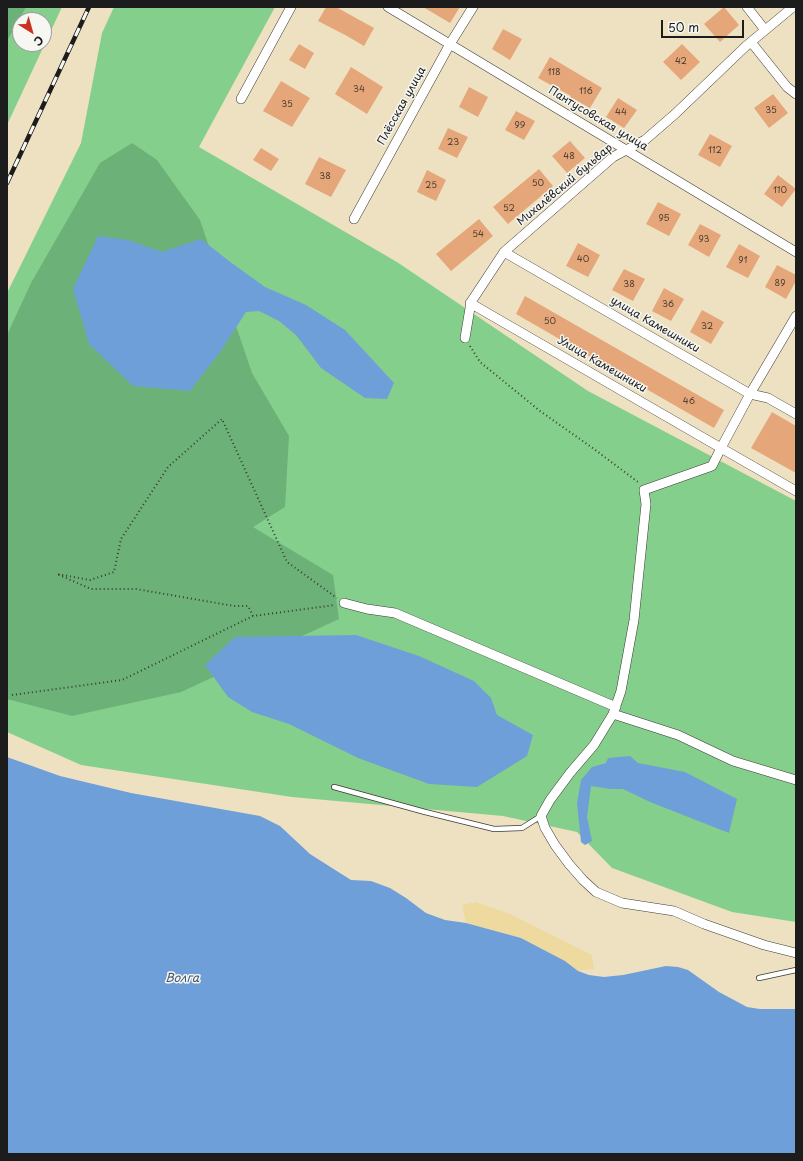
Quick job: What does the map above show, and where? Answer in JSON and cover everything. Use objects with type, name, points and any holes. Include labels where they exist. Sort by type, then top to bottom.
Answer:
[{"type":"street","points":[[241,99],[291,7]]},
{"type":"street","name":"Пантусовская улица","points":[[388,7],[796,252]]},
{"type":"street","name":"Плёсская улица","points":[[354,218],[450,44],[473,7]]},
{"type":"street","points":[[746,7],[765,30]]},
{"type":"street","name":"Михалёвский бульвар","points":[[465,338],[470,304],[504,252],[613,157],[645,140],[750,42],[793,7]]},
{"type":"street","points":[[750,42],[787,86],[796,94]]},
{"type":"street","name":"улица Камешники","points":[[504,252],[750,394],[768,398],[796,414]]},
{"type":"street","name":"Улица Камешники","points":[[470,304],[796,491]]},
{"type":"street","points":[[796,316],[750,394],[712,466],[644,490],[646,504],[634,620],[621,691],[614,710],[594,745],[570,773],[550,800],[542,816],[545,828],[555,845],[583,880],[596,892],[622,903],[674,911],[704,924],[764,945],[796,953]]},
{"type":"street","points":[[344,604],[395,613],[614,710],[678,735],[733,761],[796,780]]},
{"type":"lane","points":[[334,787],[494,829],[522,828],[542,816]]},
{"type":"lane","points":[[759,978],[796,970]]},
{"type":"path","points":[[465,338],[480,362],[540,411],[635,480],[644,490]]},
{"type":"path","points":[[253,616],[248,606],[234,606],[136,589],[91,589],[57,574],[90,580],[114,572],[121,539],[168,467],[222,419],[287,562],[344,604]]},
{"type":"path","points":[[12,695],[122,680],[253,616],[344,604]]},
{"type":"green space","points":[[7,7],[62,7],[52,28],[52,12],[12,12],[12,52],[41,52],[7,125]]},
{"type":"green space","points":[[7,7],[26,7],[23,12],[12,12],[12,32],[7,41]]},
{"type":"green space","points":[[114,7],[275,7],[199,147],[397,262],[588,391],[796,501],[796,922],[732,912],[612,868],[577,832],[503,816],[292,797],[81,765],[7,732],[7,293],[81,143],[102,33]]},
{"type":"green space","points":[[132,143],[157,160],[200,220],[252,373],[289,436],[285,507],[253,527],[333,575],[339,619],[181,692],[72,716],[7,699],[7,335],[31,283],[100,163]]},
{"type":"sand","points":[[476,902],[510,914],[592,955],[594,969],[578,971],[565,961],[521,938],[466,923],[462,905]]},
{"type":"water","points":[[98,236],[128,240],[162,252],[201,239],[265,287],[306,305],[345,330],[394,383],[387,399],[365,398],[321,368],[296,335],[279,321],[259,311],[246,312],[220,352],[190,391],[133,386],[89,344],[73,289]]},
{"type":"water","points":[[356,635],[419,656],[474,681],[491,698],[497,715],[533,735],[527,756],[477,787],[429,784],[358,758],[289,724],[252,712],[228,697],[205,665],[235,637]]},
{"type":"water","points":[[630,756],[638,763],[685,772],[737,799],[729,833],[650,802],[623,789],[610,789],[591,786],[587,817],[592,841],[585,845],[581,842],[577,803],[581,780],[592,767],[606,763],[608,758]]},
{"type":"water","name":"Волга","points":[[7,757],[60,776],[131,793],[260,816],[280,826],[310,854],[351,880],[371,881],[390,888],[426,913],[445,920],[466,923],[521,938],[565,961],[578,971],[589,975],[604,977],[623,975],[666,966],[678,967],[688,970],[719,992],[747,1007],[760,1009],[796,1009],[796,1154],[7,1154]]},
{"type":"building","points":[[326,7],[336,7],[374,28],[364,46],[318,21]]},
{"type":"building","points":[[423,7],[460,7],[450,23]]},
{"type":"building","points":[[724,7],[739,25],[720,42],[704,24]]},
{"type":"building","points":[[503,29],[522,39],[510,60],[492,49]]},
{"type":"building","points":[[299,44],[314,53],[305,69],[289,60]]},
{"type":"building","points":[[682,44],[700,62],[681,80],[663,62]]},
{"type":"building","points":[[550,57],[602,88],[590,108],[538,78]]},
{"type":"building","points":[[351,67],[383,87],[367,114],[335,94]]},
{"type":"building","points":[[281,81],[310,98],[292,127],[263,111]]},
{"type":"building","points":[[469,87],[488,97],[478,117],[459,107]]},
{"type":"building","points":[[773,94],[788,113],[769,128],[754,108]]},
{"type":"building","points":[[618,98],[637,110],[624,128],[606,117]]},
{"type":"building","points":[[516,111],[535,121],[524,140],[505,130]]},
{"type":"building","points":[[448,128],[468,137],[457,158],[438,149]]},
{"type":"building","points":[[710,134],[732,146],[720,167],[698,155]]},
{"type":"building","points":[[570,141],[585,158],[567,173],[552,156]]},
{"type":"building","points":[[261,148],[279,159],[271,171],[253,160]]},
{"type":"building","points":[[319,157],[346,170],[331,197],[305,184]]},
{"type":"building","points":[[539,169],[553,186],[508,224],[493,207]]},
{"type":"building","points":[[427,170],[446,180],[436,201],[417,192]]},
{"type":"building","points":[[778,175],[796,189],[782,207],[764,194]]},
{"type":"building","points":[[658,202],[681,214],[669,236],[646,224]]},
{"type":"building","points":[[479,219],[493,236],[451,271],[436,254]]},
{"type":"building","points":[[700,224],[721,235],[709,257],[688,245]]},
{"type":"building","points":[[578,243],[600,255],[588,277],[566,266]]},
{"type":"building","points":[[739,244],[760,256],[748,278],[726,267]]},
{"type":"building","points":[[777,265],[796,275],[796,281],[786,299],[765,287]]},
{"type":"building","points":[[624,269],[645,279],[633,301],[612,290]]},
{"type":"building","points":[[664,288],[684,299],[671,321],[652,311]]},
{"type":"building","points":[[525,296],[724,410],[714,428],[516,314]]},
{"type":"building","points":[[702,310],[724,322],[711,344],[690,332]]},
{"type":"building","points":[[772,412],[796,426],[796,473],[751,448]]},
{"type":"railway","points":[[7,183],[89,7]]}]
